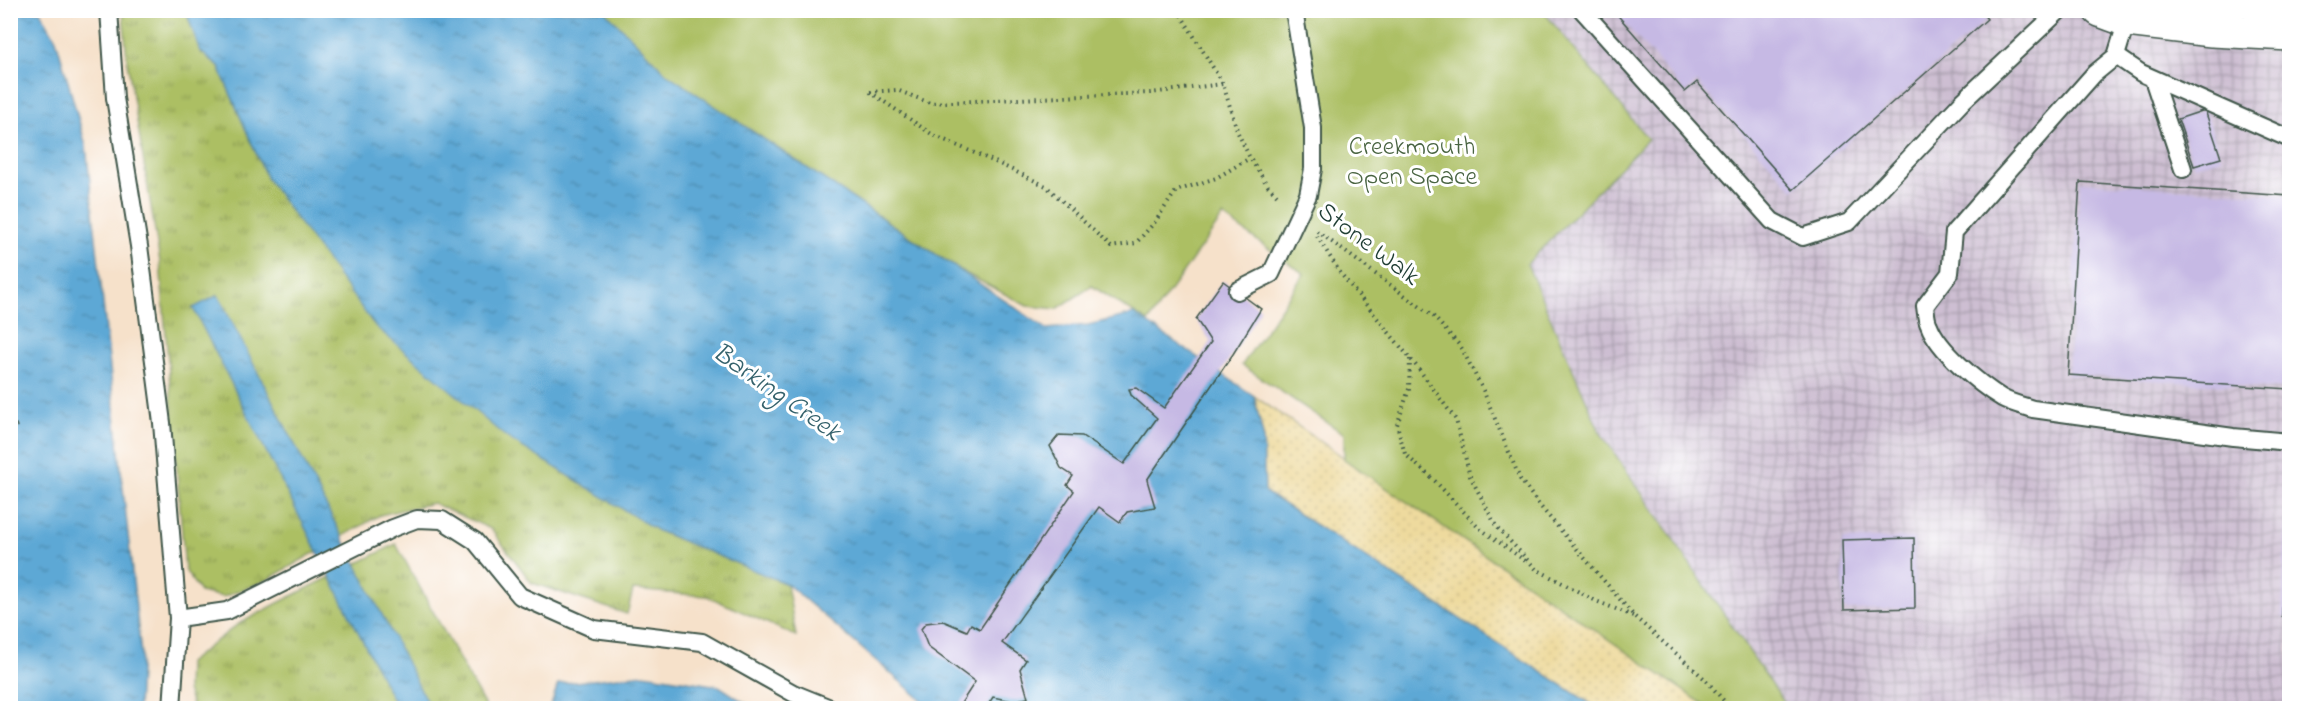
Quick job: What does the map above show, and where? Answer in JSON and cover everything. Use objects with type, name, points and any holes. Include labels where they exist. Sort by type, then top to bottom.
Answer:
[{"type":"street","points":[[2113,15],[2185,19],[2289,34]]},
{"type":"lane","points":[[109,10],[115,98],[140,246],[162,423],[178,618],[172,708]]},
{"type":"lane","points":[[1237,291],[1271,274],[1304,221],[1313,169],[1313,128],[1294,10]]},
{"type":"lane","points":[[1582,10],[1772,221],[1803,237],[1849,222],[1963,100],[2060,10]]},
{"type":"lane","points":[[2113,15],[2116,56]]},
{"type":"lane","points":[[2116,56],[2153,79],[2289,139]]},
{"type":"lane","points":[[2116,56],[2094,74],[1954,232],[1950,273],[1925,306],[1928,325],[1952,356],[1976,378],[2003,399],[2033,410],[2233,437],[2289,442]]},
{"type":"lane","points":[[2153,79],[2182,169]]},
{"type":"lane","points":[[178,618],[227,611],[393,528],[417,519],[442,520],[475,541],[520,596],[594,629],[702,642],[793,693],[830,708]]},
{"type":"path","name":"Stone Walk","points":[[1178,10],[1222,84],[1238,133],[1250,158],[1268,186],[1304,221],[1434,317],[1461,347],[1483,390],[1520,479],[1540,506],[1635,617]]},
{"type":"path","points":[[1222,84],[1150,93],[930,103],[897,90],[870,92],[933,135],[993,160],[1046,186],[1112,247],[1136,243],[1155,222],[1176,191],[1216,178],[1250,158]]},
{"type":"path","points":[[1304,221],[1341,274],[1410,358],[1456,420],[1470,476],[1496,526],[1536,569]]},
{"type":"path","points":[[1410,358],[1409,389],[1397,425],[1405,454],[1435,481],[1478,527],[1536,569],[1596,601],[1635,617],[1706,680],[1730,708]]},
{"type":"path","points":[[10,427],[18,425]]},
{"type":"shaded area","points":[[1543,11],[2289,11],[2289,708],[1788,708],[1600,432],[1527,264],[1648,139]]},
{"type":"green space","points":[[123,11],[186,11],[200,50],[219,67],[267,179],[658,531],[787,584],[796,636],[707,596],[633,590],[627,614],[532,583],[491,529],[433,503],[380,515],[265,581],[223,597],[200,592],[185,570],[160,262],[127,60]]},
{"type":"green space","name":"Creekmouth Open Space","points":[[605,11],[1543,11],[1648,139],[1527,264],[1600,432],[1788,708],[1709,708],[1344,459],[1344,434],[1242,365],[1304,274],[1223,216],[1148,322],[1092,286],[1057,309],[1027,306],[960,270],[667,74]]},
{"type":"green space","points":[[396,544],[486,708],[193,708],[187,690],[188,663],[237,625]]},
{"type":"sand","points":[[1254,396],[1709,708],[1597,708],[1265,492],[1263,435]]},
{"type":"water","points":[[10,11],[40,11],[56,39],[86,146],[141,654],[138,708],[11,708]]},
{"type":"water","name":"Barking Creek","points":[[186,11],[605,11],[667,74],[1047,329],[1088,325],[1134,314],[1254,396],[1263,435],[1265,492],[1597,708],[931,708],[787,584],[658,531],[506,437],[375,326],[267,179],[219,67],[200,51]]},
{"type":"water","points":[[218,295],[430,708],[397,708],[193,308]]},
{"type":"water","points":[[644,674],[719,686],[753,708],[550,708],[558,684]]},
{"type":"building","points":[[1613,10],[1980,10],[1987,19],[1793,190],[1697,82],[1685,92]]},
{"type":"building","points":[[2205,110],[2221,158],[2194,166],[2178,119]]},
{"type":"building","points":[[2080,182],[2290,196],[2290,389],[2068,375]]},
{"type":"building","points":[[1223,281],[1261,309],[1147,480],[1155,507],[1127,512],[1120,522],[1099,507],[1002,643],[1026,660],[1020,669],[1028,698],[1012,701],[993,697],[986,708],[958,708],[975,682],[928,647],[921,629],[926,623],[943,621],[967,631],[971,624],[980,629],[1074,491],[1067,485],[1073,476],[1061,468],[1050,446],[1059,435],[1082,436],[1124,464],[1157,418],[1131,395],[1129,389],[1136,388],[1164,408],[1211,342],[1196,319]]},
{"type":"building","points":[[2288,480],[2290,480],[2290,617],[2282,617]]},
{"type":"building","points":[[1914,538],[1915,608],[1844,610],[1842,540]]}]
